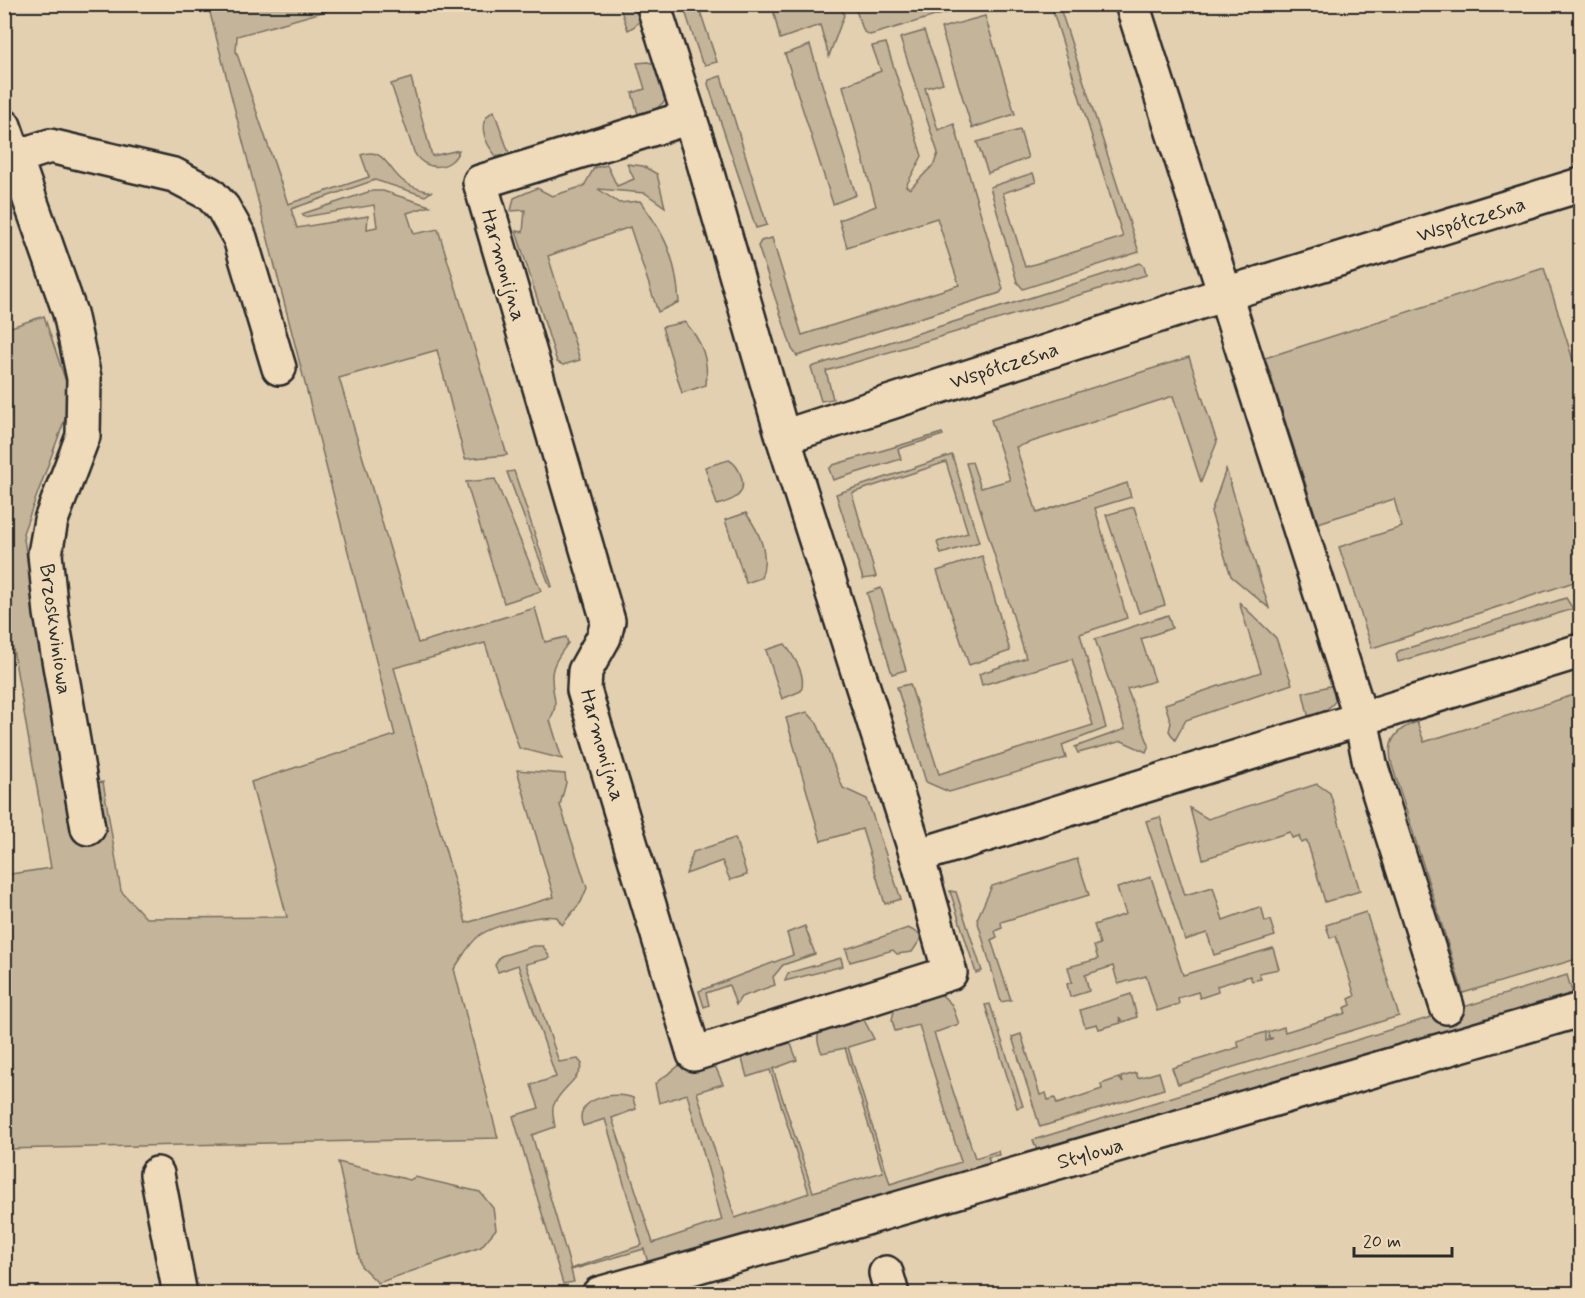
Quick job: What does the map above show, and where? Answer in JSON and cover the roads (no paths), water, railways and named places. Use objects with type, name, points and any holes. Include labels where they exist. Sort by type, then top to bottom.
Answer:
[{"type":"street","points":[[653,4],[690,117],[783,437],[917,856],[1581,651]]},
{"type":"street","points":[[1132,4],[1361,719],[1370,764],[1447,1007]]},
{"type":"street","name":"Harmonijna","points":[[690,117],[480,182],[608,621],[604,637],[585,671],[584,690],[694,1054],[950,973],[917,856]]},
{"type":"street","name":"Brzoskwiniowa","points":[[4,126],[70,313],[84,378],[83,436],[51,520],[45,554],[51,613],[88,828]]},
{"type":"street","points":[[16,157],[50,146],[174,175],[210,194],[223,208],[240,238],[279,368]]},
{"type":"street","name":"Współczesna","points":[[783,437],[1225,294],[1581,185]]},
{"type":"street","name":"Stylowa","points":[[599,1293],[1581,1010]]},
{"type":"street","points":[[157,1174],[180,1293]]}]
